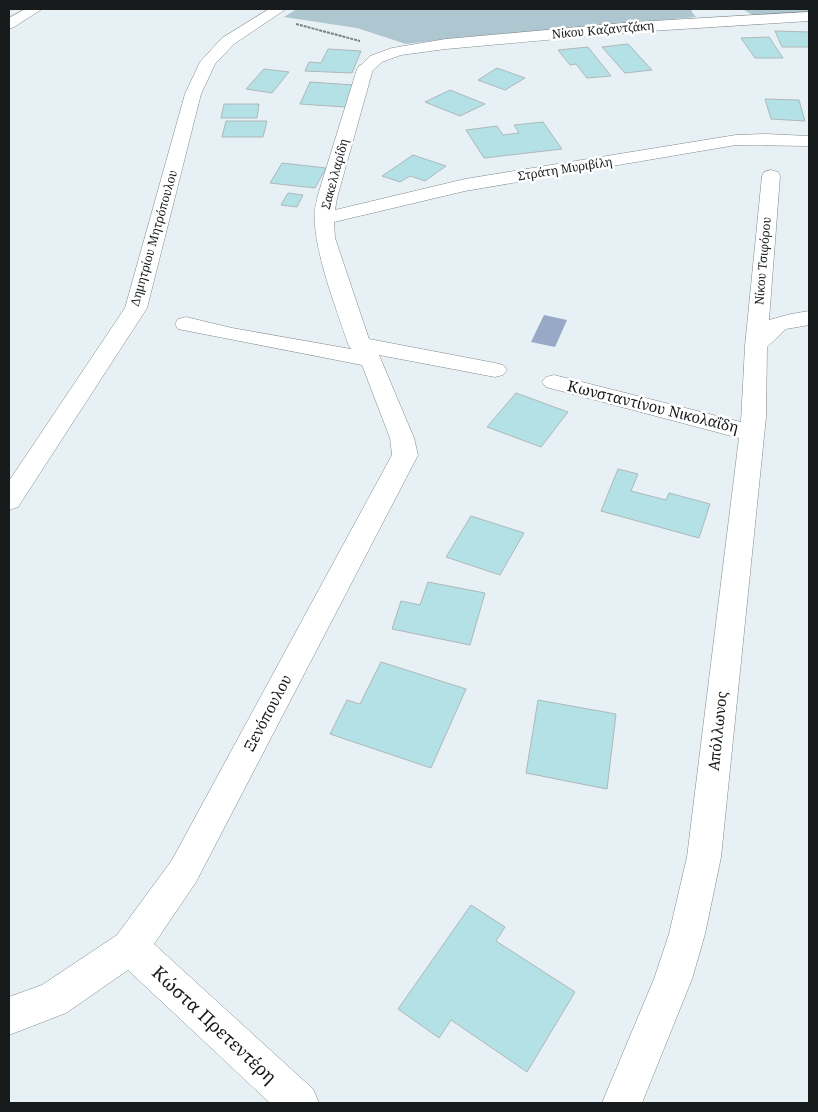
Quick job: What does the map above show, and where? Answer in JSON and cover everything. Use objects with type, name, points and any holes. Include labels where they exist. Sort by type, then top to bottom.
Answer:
[{"type":"street","points":[[9,24],[35,9]]},
{"type":"street","name":"Δημητρίου Μητρόπουλου","points":[[9,501],[136,308],[193,94],[208,62],[228,41],[272,12]]},
{"type":"street","name":"Νίκου Καζαντζάκη","points":[[398,51],[446,44],[636,26],[809,16]]},
{"type":"street","name":"Σακελλαρίδη","points":[[365,352],[325,238],[324,219],[327,198],[365,69],[376,59],[398,51]]},
{"type":"street","name":"Στράτη Μυριβίλη","points":[[324,219],[465,185],[736,140],[809,141]]},
{"type":"street","name":"Νίκου Τσιφόρου","points":[[756,346],[771,176]]},
{"type":"street","points":[[756,346],[770,328],[785,320],[809,318]]},
{"type":"street","points":[[186,324],[229,333],[495,370]]},
{"type":"street","name":"Απόλλωνος","points":[[622,1103],[644,1055],[674,978],[692,917],[704,857],[751,433],[756,346]]},
{"type":"street","name":"Ξενόπουλου","points":[[9,1016],[53,1000],[130,947],[184,871],[405,455],[402,438],[365,352]]},
{"type":"street","name":"Κωνσταντίνου Νικολαΐδη","points":[[554,382],[751,433]]},
{"type":"street","name":"Κώστα Πρετεντέρη","points":[[130,947],[299,1103]]},
{"type":"path","points":[[272,12],[398,51]]},
{"type":"shaded area","points":[[297,9],[694,9],[691,11],[696,17],[406,44],[357,28],[284,17]]},
{"type":"shaded area","points":[[742,9],[809,9],[809,13],[753,15]]},
{"type":"water","points":[[544,315],[567,320],[555,347],[531,342]]},
{"type":"building","points":[[775,31],[809,32],[809,47],[782,47]]},
{"type":"building","points":[[769,37],[783,58],[755,58],[741,38]]},
{"type":"building","points":[[628,44],[652,70],[625,73],[602,47]]},
{"type":"building","points":[[588,47],[611,76],[587,78],[576,64],[570,65],[558,50]]},
{"type":"building","points":[[328,49],[361,51],[352,73],[305,71],[309,62],[321,63]]},
{"type":"building","points":[[497,68],[525,78],[505,90],[478,80]]},
{"type":"building","points":[[264,69],[289,72],[272,93],[246,89]]},
{"type":"building","points":[[310,82],[354,85],[345,107],[300,104]]},
{"type":"building","points":[[450,90],[485,104],[460,116],[425,102]]},
{"type":"building","points":[[765,99],[799,100],[805,121],[771,119]]},
{"type":"building","points":[[224,104],[259,104],[257,118],[221,118]]},
{"type":"building","points":[[226,121],[267,121],[263,137],[222,137]]},
{"type":"building","points":[[543,122],[562,149],[484,158],[466,130],[497,126],[503,135],[519,133],[514,125]]},
{"type":"building","points":[[413,155],[446,166],[425,181],[410,176],[400,182],[382,176]]},
{"type":"building","points":[[282,163],[326,168],[315,188],[270,183]]},
{"type":"building","points":[[288,193],[303,195],[297,207],[281,205]]},
{"type":"building","points":[[516,393],[568,412],[541,447],[487,427]]},
{"type":"building","points":[[618,469],[638,474],[631,491],[666,500],[669,493],[710,504],[699,538],[601,511]]},
{"type":"building","points":[[471,516],[524,533],[500,575],[446,557]]},
{"type":"building","points":[[428,582],[485,593],[470,645],[392,629],[401,601],[420,605]]},
{"type":"building","points":[[381,662],[466,689],[431,768],[330,734],[347,700],[360,704]]},
{"type":"building","points":[[538,700],[616,714],[607,789],[526,773]]},
{"type":"building","points":[[471,905],[505,927],[496,941],[575,992],[527,1072],[451,1020],[439,1038],[398,1009]]}]
